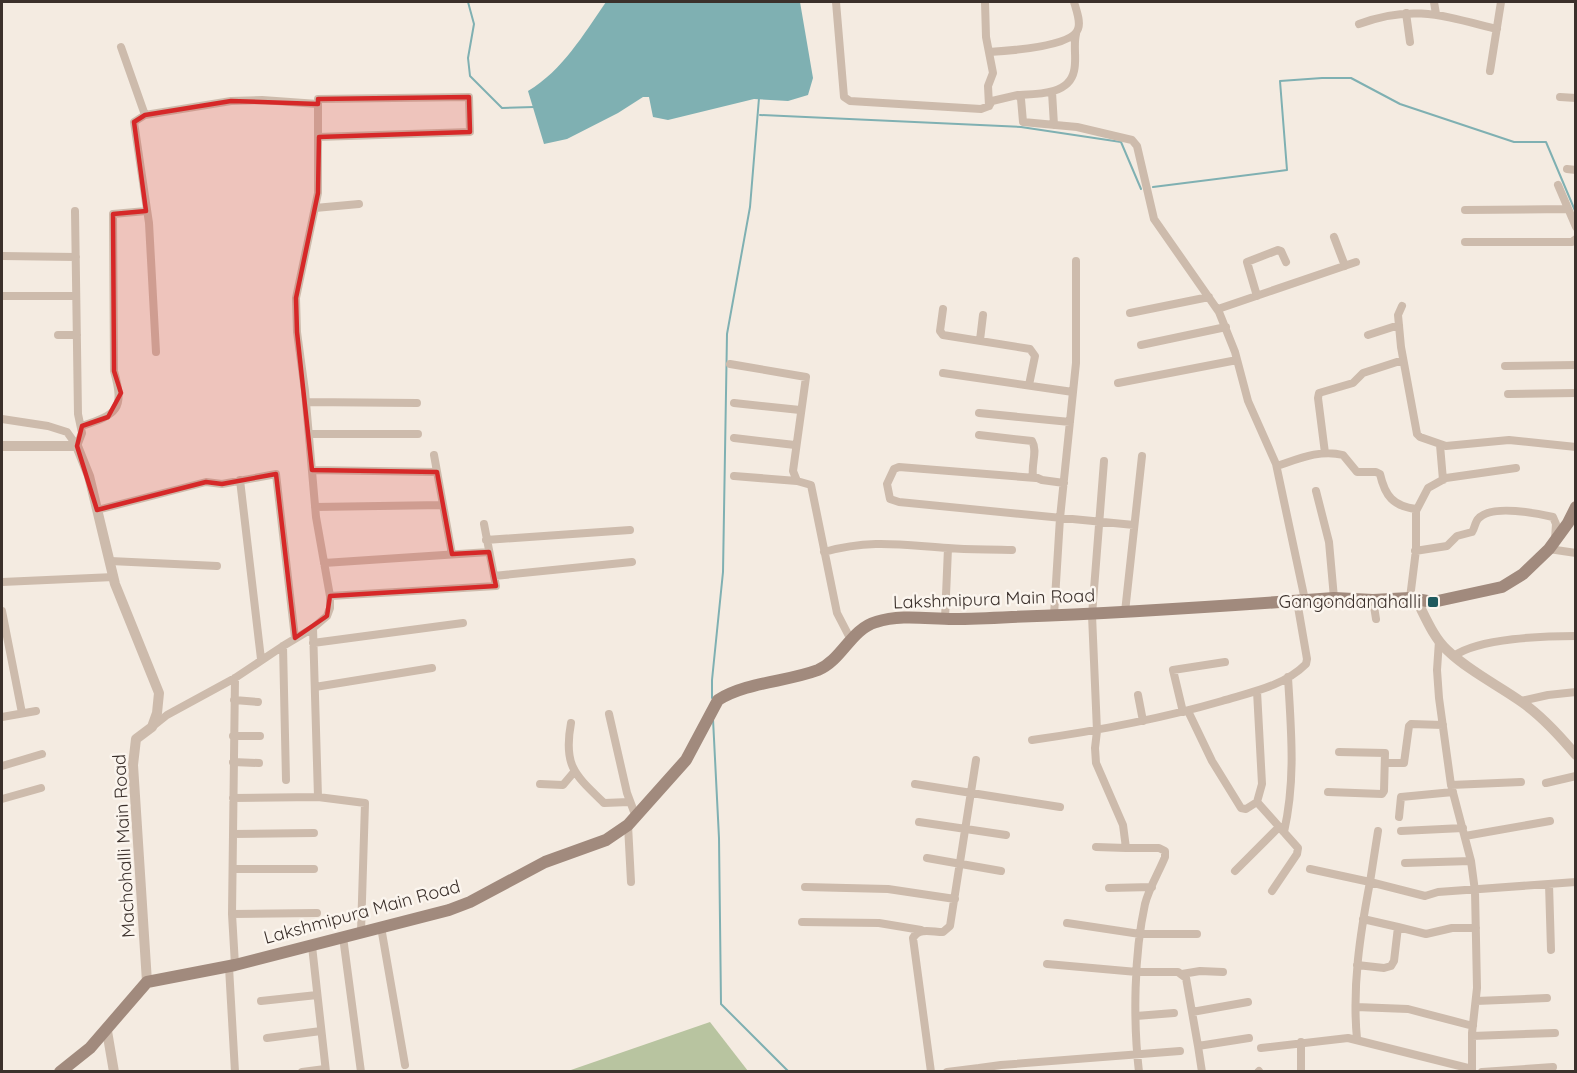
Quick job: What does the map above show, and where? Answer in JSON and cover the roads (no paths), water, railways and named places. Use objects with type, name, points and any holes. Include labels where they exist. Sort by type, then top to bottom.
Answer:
[{"type":"main road","name":"Lakshmipura Main Road","points":[[147,982],[232,966],[449,910],[470,902],[545,862],[606,840],[632,821],[686,760],[718,700],[726,695],[817,670],[831,663],[866,626],[877,621],[902,618],[1092,615],[1334,598],[1373,600],[1413,598],[1433,602],[1502,587],[1523,574],[1552,546],[1568,523],[1575,507]]},
{"type":"main road","points":[[60,1071],[90,1048],[107,1031],[147,982]]},
{"type":"street","points":[[836,2],[844,97],[850,101],[903,106],[981,109],[992,101],[1018,95],[1052,92],[1067,84],[1072,78],[1075,66],[1074,48],[1079,27],[1074,2]]},
{"type":"street","points":[[985,2],[986,37],[993,73],[988,86],[988,106]]},
{"type":"street","points":[[1434,2],[1436,14]]},
{"type":"street","points":[[1490,71],[1501,2]]},
{"type":"street","points":[[1359,24],[1416,12],[1436,14],[1497,29]]},
{"type":"street","points":[[1406,13],[1410,42]]},
{"type":"street","points":[[989,52],[1044,45],[1076,34]]},
{"type":"street","points":[[121,47],[145,115]]},
{"type":"street","points":[[1052,92],[1054,126]]},
{"type":"street","points":[[1018,95],[1021,99],[1023,122],[1077,127],[1132,140],[1137,146],[1155,219],[1218,309],[1237,360],[1248,401],[1277,466],[1301,600],[1307,659],[1302,667],[1279,683],[1257,691],[1143,721],[1032,740]]},
{"type":"street","points":[[152,727],[166,715],[235,678],[261,659],[313,628],[327,616],[330,608],[315,507],[306,402],[297,333],[296,298],[318,193],[318,137],[318,104],[318,99],[469,97],[470,132],[318,137]]},
{"type":"street","points":[[1560,97],[1575,98]]},
{"type":"street","points":[[156,352],[149,223],[134,122],[145,115],[231,101],[262,100],[318,104]]},
{"type":"street","points":[[1558,185],[1575,227]]},
{"type":"street","points":[[315,208],[358,204]]},
{"type":"street","points":[[1465,210],[1568,209]]},
{"type":"street","points":[[75,211],[78,414],[82,433],[78,446]]},
{"type":"street","points":[[81,426],[108,417],[116,407],[121,393],[114,371],[113,214],[146,211]]},
{"type":"street","points":[[1334,237],[1345,266]]},
{"type":"street","points":[[1465,242],[1572,242],[1575,239]]},
{"type":"street","points":[[1257,296],[1247,262],[1278,250],[1281,251],[1286,262]]},
{"type":"street","points":[[2,256],[76,257]]},
{"type":"street","points":[[1054,615],[1060,518],[1076,363],[1076,261]]},
{"type":"street","points":[[1218,309],[1356,262]]},
{"type":"street","points":[[2,296],[76,296]]},
{"type":"street","points":[[1130,313],[1209,297]]},
{"type":"street","points":[[1402,306],[1398,315],[1403,360],[1417,434],[1446,446],[1509,440],[1575,447]]},
{"type":"street","points":[[943,309],[941,333],[1030,349],[1035,356],[1029,385]]},
{"type":"street","points":[[980,340],[983,315]]},
{"type":"street","points":[[1368,335],[1399,325]]},
{"type":"street","points":[[1141,345],[1226,327]]},
{"type":"street","points":[[58,335],[77,335]]},
{"type":"street","points":[[1118,383],[1237,360]]},
{"type":"street","points":[[1325,453],[1319,393],[1353,383],[1363,373],[1403,360]]},
{"type":"street","points":[[730,364],[806,377],[795,445],[794,471],[797,482]]},
{"type":"street","points":[[1506,366],[1575,365]]},
{"type":"street","points":[[943,373],[1073,392]]},
{"type":"street","points":[[1508,394],[1575,393]]},
{"type":"street","points":[[306,402],[417,403]]},
{"type":"street","points":[[734,403],[800,410]]},
{"type":"street","points":[[979,413],[1070,422]]},
{"type":"street","points":[[2,419],[48,426],[67,432],[78,446]]},
{"type":"street","points":[[309,434],[418,434]]},
{"type":"street","points":[[979,435],[1032,441],[1035,449],[1032,469],[1033,476],[1036,478]]},
{"type":"street","points":[[734,438],[795,445]]},
{"type":"street","points":[[1440,445],[1443,480]]},
{"type":"street","points":[[2,446],[78,446]]},
{"type":"street","name":"Machohalli Main Road","points":[[78,446],[89,476],[114,577],[159,693],[157,713],[152,727],[136,739],[133,765],[147,982]]},
{"type":"street","points":[[1277,466],[1325,453],[1343,455],[1357,472],[1380,474],[1381,482],[1394,501],[1403,507],[1416,509]]},
{"type":"street","points":[[434,455],[452,554]]},
{"type":"street","points":[[1125,612],[1142,456]]},
{"type":"street","points":[[1104,461],[1092,615],[1097,730],[1095,748],[1096,763],[1123,825],[1126,848]]},
{"type":"street","points":[[1064,483],[1036,478],[899,467],[894,469],[887,484],[890,498],[899,502],[1134,525]]},
{"type":"street","points":[[1516,468],[1443,480],[1428,488],[1416,509],[1414,522],[1413,598],[1439,641],[1454,656],[1477,674],[1521,701],[1553,729],[1575,754]]},
{"type":"street","points":[[312,470],[437,472]]},
{"type":"street","points":[[97,510],[206,482],[222,484],[276,474],[295,638]]},
{"type":"street","points":[[734,476],[811,485],[837,613],[851,640]]},
{"type":"street","points":[[240,480],[261,659]]},
{"type":"street","points":[[1316,491],[1329,542],[1334,598]]},
{"type":"street","points":[[315,507],[443,505]]},
{"type":"street","points":[[1415,551],[1447,546],[1457,536],[1472,532],[1477,519],[1487,513],[1502,510],[1553,517],[1556,524],[1552,546],[1575,554]]},
{"type":"street","points":[[330,596],[496,586],[484,524]]},
{"type":"street","points":[[486,540],[630,530]]},
{"type":"street","points":[[824,552],[848,545],[890,543],[1012,550]]},
{"type":"street","points":[[945,619],[948,548]]},
{"type":"street","points":[[324,563],[489,552]]},
{"type":"street","points":[[110,561],[217,566]]},
{"type":"street","points":[[494,576],[632,562]]},
{"type":"street","points":[[2,582],[114,577]]},
{"type":"street","points":[[1373,600],[1376,619]]},
{"type":"street","points":[[2,611],[22,713]]},
{"type":"street","points":[[314,643],[463,623]]},
{"type":"street","points":[[313,628],[318,797]]},
{"type":"street","points":[[1454,656],[1459,652],[1488,644],[1524,638],[1575,636]]},
{"type":"street","points":[[1261,1048],[1348,1038],[1472,1070],[1472,1036],[1476,1001],[1475,891],[1471,861],[1452,789],[1437,670],[1439,641]]},
{"type":"street","points":[[283,646],[286,780]]},
{"type":"street","points":[[1225,662],[1173,670],[1186,711],[1212,761],[1241,808],[1246,809],[1257,802],[1262,783],[1257,691]]},
{"type":"street","points":[[315,687],[432,668]]},
{"type":"street","points":[[1235,871],[1281,830],[1289,811],[1293,764],[1288,676]]},
{"type":"street","points":[[235,678],[232,914],[235,1071]]},
{"type":"street","points":[[1521,701],[1575,692]]},
{"type":"street","points":[[1138,695],[1143,721]]},
{"type":"street","points":[[234,700],[258,702]]},
{"type":"street","points":[[2,717],[36,711]]},
{"type":"street","points":[[609,714],[632,821],[631,882]]},
{"type":"street","points":[[571,723],[567,744],[574,772],[604,803],[629,802]]},
{"type":"street","points":[[1386,763],[1404,763],[1411,724],[1443,725]]},
{"type":"street","points":[[233,736],[260,736]]},
{"type":"street","points":[[1328,792],[1382,794],[1384,791],[1386,755],[1384,752],[1339,752]]},
{"type":"street","points":[[2,766],[42,754]]},
{"type":"street","points":[[802,922],[879,923],[921,930],[946,931],[951,921],[955,899],[976,760]]},
{"type":"street","points":[[233,762],[259,763]]},
{"type":"street","points":[[540,784],[563,785],[574,772]]},
{"type":"street","points":[[1546,783],[1575,776]]},
{"type":"street","points":[[1399,817],[1401,797],[1521,782]]},
{"type":"street","points":[[915,784],[1060,807]]},
{"type":"street","points":[[2,799],[41,789]]},
{"type":"street","points":[[233,798],[318,797],[365,803],[361,932]]},
{"type":"street","points":[[1257,802],[1298,848],[1298,854],[1272,891]]},
{"type":"street","points":[[1401,831],[1464,832],[1550,821]]},
{"type":"street","points":[[919,822],[1006,835]]},
{"type":"street","points":[[1357,1039],[1357,965],[1378,831]]},
{"type":"street","points":[[233,834],[314,834]]},
{"type":"street","points":[[1096,847],[1159,848],[1164,851],[1166,857],[1146,902],[1140,934],[1136,1016],[1139,1071]]},
{"type":"street","points":[[927,858],[1001,871]]},
{"type":"street","points":[[1405,863],[1471,861]]},
{"type":"street","points":[[233,869],[314,869]]},
{"type":"street","points":[[1310,869],[1425,896],[1438,892],[1575,882]]},
{"type":"street","points":[[1549,884],[1551,950]]},
{"type":"street","points":[[805,887],[888,889],[955,899]]},
{"type":"street","points":[[1109,888],[1152,887]]},
{"type":"street","points":[[232,914],[317,913]]},
{"type":"street","points":[[1363,919],[1426,934],[1452,928],[1476,928]]},
{"type":"street","points":[[1067,923],[1140,934],[1197,934]]},
{"type":"street","points":[[381,927],[405,1065]]},
{"type":"street","points":[[1357,965],[1384,968],[1391,966],[1394,961],[1398,927]]},
{"type":"street","points":[[921,930],[914,938],[914,950],[931,1071]]},
{"type":"street","points":[[343,937],[361,1071]]},
{"type":"street","points":[[302,1071],[325,1070],[312,946]]},
{"type":"street","points":[[1047,964],[1137,972],[1182,974],[1200,971],[1223,972]]},
{"type":"street","points":[[1182,974],[1186,978],[1202,1071]]},
{"type":"street","points":[[261,1001],[316,995]]},
{"type":"street","points":[[1476,1001],[1547,998]]},
{"type":"street","points":[[1192,1012],[1248,1002]]},
{"type":"street","points":[[1356,1007],[1408,1010],[1473,1026]]},
{"type":"street","points":[[1136,1016],[1174,1013]]},
{"type":"street","points":[[107,1031],[114,1071]]},
{"type":"street","points":[[267,1038],[321,1031]]},
{"type":"street","points":[[1472,1036],[1555,1033]]},
{"type":"street","points":[[1198,1046],[1249,1038]]},
{"type":"street","points":[[1301,1042],[1301,1071]]},
{"type":"street","points":[[947,1071],[1180,1051]]},
{"type":"street","points":[[1482,1071],[1553,1067]]},
{"type":"water","points":[[606,2],[800,2],[813,78],[808,95],[788,101],[754,99],[668,120],[653,117],[649,97],[643,97],[618,113],[567,139],[544,144],[528,91],[552,73],[562,62]]},
{"type":"waterway","points":[[468,2],[474,24],[468,58],[470,76],[502,108],[534,107]]},
{"type":"waterway","points":[[1153,187],[1287,170],[1280,81],[1351,78],[1400,104],[1514,142],[1546,142],[1576,213]]},
{"type":"waterway","points":[[712,698],[723,572],[727,334],[750,207],[759,98]]},
{"type":"waterway","points":[[760,115],[1021,127],[1121,142],[1141,189]]},
{"type":"waterway","points":[[713,719],[719,838],[721,1004],[789,1072]]},
{"type":"place","name":"Gangondanahalli","points":[[1433,602]]}]
